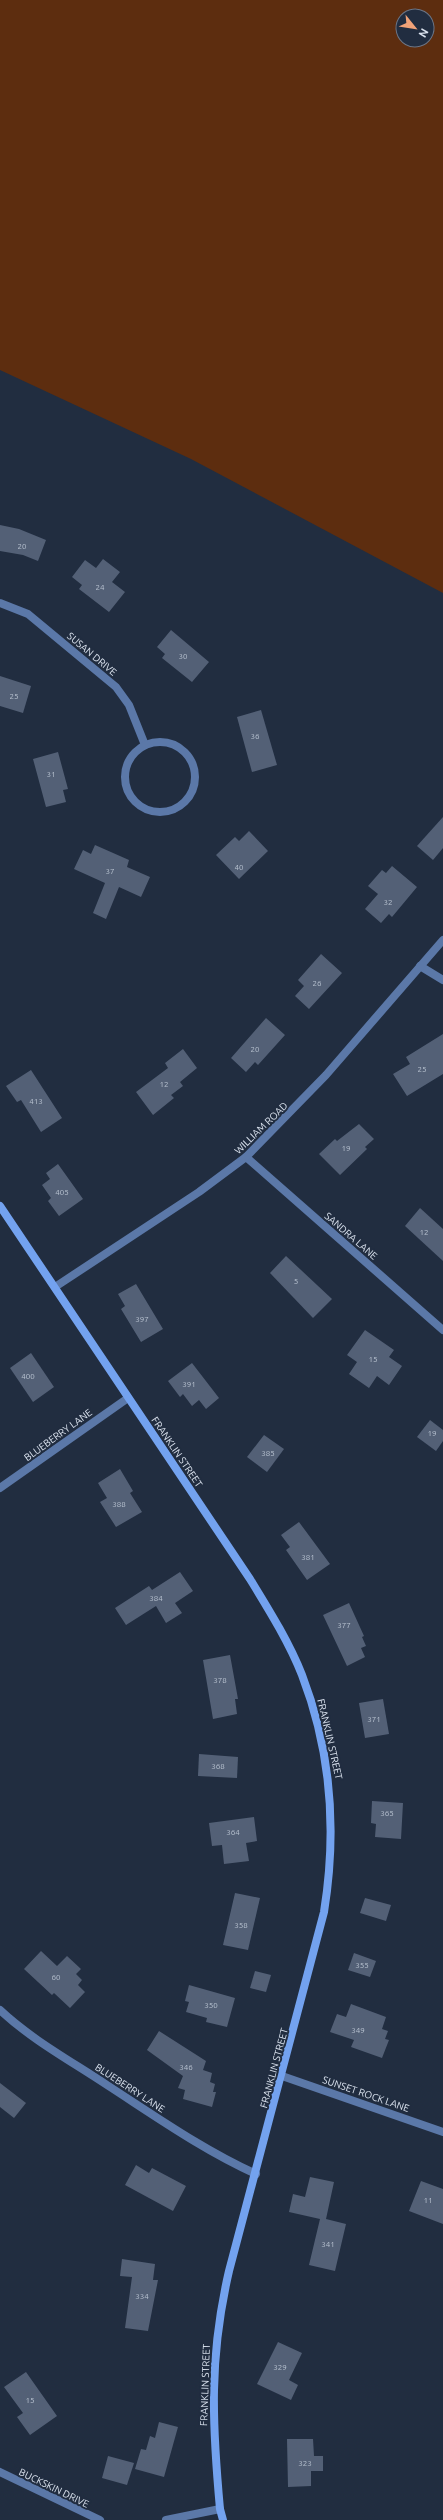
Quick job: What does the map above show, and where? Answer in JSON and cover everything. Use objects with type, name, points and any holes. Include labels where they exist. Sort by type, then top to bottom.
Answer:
[{"type":"main road","name":"FRANKLIN STREET","points":[[0,1206],[250,1579],[270,1612],[302,1675],[319,1728],[330,1786],[332,1828],[330,1878],[324,1912],[224,2294],[214,2357],[212,2412],[220,2509],[223,2520]]},
{"type":"street","name":"SUSAN DRIVE","points":[[0,603],[28,614],[116,687],[128,705],[145,745]]},
{"type":"street","points":[[159,742],[172,744],[184,752],[192,763],[195,776],[193,790],[185,801],[174,809],[161,813],[147,810],[136,803],[128,792],[125,778],[127,765],[134,754],[145,745],[159,742]]},
{"type":"street","name":"WILLIAM ROAD","points":[[55,1287],[199,1192],[246,1157],[326,1075],[443,940]]},
{"type":"street","points":[[420,966],[443,980]]},
{"type":"street","name":"SANDRA LANE","points":[[246,1157],[443,1330]]},
{"type":"street","name":"BLUEBERRY LANE","points":[[0,1488],[128,1398]]},
{"type":"street","name":"BLUEBERRY LANE","points":[[0,2010],[31,2036],[129,2099],[222,2158],[256,2174]]},
{"type":"street","name":"SUNSET ROCK LANE","points":[[282,2076],[443,2132]]},
{"type":"street","name":"BUCKSKIN DRIVE","points":[[0,2472],[100,2520]]},
{"type":"street","points":[[166,2520],[220,2509]]},
{"type":"shaded area","points":[[0,0],[443,0],[443,593],[191,459],[0,370]]},
{"type":"building","points":[[0,525],[19,529],[46,540],[38,561],[23,555],[0,551]]},
{"type":"building","points":[[103,559],[120,572],[112,582],[125,592],[109,612],[79,589],[82,585],[72,577],[85,560],[96,568]]},
{"type":"building","points":[[171,630],[209,662],[192,682],[162,658],[165,654],[157,647]]},
{"type":"building","points":[[0,676],[31,686],[23,713],[0,706]]},
{"type":"building","points":[[261,710],[277,765],[252,772],[237,717]]},
{"type":"building","points":[[58,752],[68,789],[63,790],[66,802],[46,807],[33,759]]},
{"type":"building","points":[[443,817],[443,848],[433,860],[417,846]]},
{"type":"building","points":[[249,831],[268,851],[239,879],[216,855],[235,837],[239,841]]},
{"type":"building","points":[[95,845],[129,860],[127,867],[150,877],[141,897],[119,887],[106,919],[93,913],[105,883],[74,869],[83,850],[91,854]]},
{"type":"building","points":[[392,866],[417,887],[392,917],[389,914],[381,923],[365,909],[378,894],[368,886],[382,870],[386,873]]},
{"type":"building","points":[[321,954],[342,973],[309,1009],[295,996],[304,986],[298,980]]},
{"type":"building","points":[[266,1018],[285,1035],[258,1065],[255,1062],[246,1072],[231,1058]]},
{"type":"building","points":[[443,1034],[443,1074],[407,1096],[393,1074],[410,1064],[406,1057]]},
{"type":"building","points":[[183,1049],[197,1068],[180,1082],[183,1086],[171,1095],[174,1098],[153,1115],[136,1092],[168,1068],[165,1063]]},
{"type":"building","points":[[31,1070],[62,1118],[41,1132],[21,1100],[17,1102],[6,1086]]},
{"type":"building","points":[[359,1124],[374,1139],[365,1147],[367,1149],[340,1175],[319,1154],[335,1139],[337,1141]]},
{"type":"building","points":[[58,1164],[83,1199],[59,1216],[48,1201],[51,1198],[42,1185],[50,1179],[46,1173]]},
{"type":"building","points":[[420,1208],[443,1229],[443,1261],[405,1226]]},
{"type":"building","points":[[286,1256],[332,1299],[313,1318],[270,1273]]},
{"type":"building","points":[[136,1284],[163,1329],[141,1342],[121,1309],[125,1306],[118,1294]]},
{"type":"building","points":[[365,1330],[394,1350],[389,1357],[402,1366],[389,1385],[377,1376],[369,1388],[349,1374],[357,1362],[347,1355]]},
{"type":"building","points":[[31,1353],[54,1387],[33,1402],[10,1368]]},
{"type":"building","points":[[192,1363],[219,1398],[206,1409],[199,1400],[192,1406],[183,1394],[180,1397],[168,1381]]},
{"type":"building","points":[[430,1420],[443,1430],[443,1441],[436,1451],[417,1437]]},
{"type":"building","points":[[264,1435],[284,1449],[267,1472],[247,1457]]},
{"type":"building","points":[[120,1469],[133,1491],[130,1493],[142,1512],[116,1527],[100,1502],[107,1498],[98,1483]]},
{"type":"building","points":[[299,1522],[330,1564],[307,1580],[286,1550],[290,1547],[281,1535]]},
{"type":"building","points":[[180,1572],[193,1591],[175,1603],[182,1613],[166,1623],[156,1606],[126,1625],[115,1608],[149,1586],[152,1590]]},
{"type":"building","points":[[349,1603],[364,1636],[362,1637],[366,1646],[361,1648],[365,1657],[347,1666],[323,1615]]},
{"type":"building","points":[[230,1655],[238,1699],[235,1699],[237,1714],[213,1719],[203,1660]]},
{"type":"building","points":[[383,1699],[389,1734],[365,1738],[359,1703]]},
{"type":"building","points":[[199,1754],[238,1757],[237,1778],[198,1776]]},
{"type":"building","points":[[372,1801],[403,1803],[401,1839],[375,1837],[376,1824],[371,1823]]},
{"type":"building","points":[[254,1817],[257,1841],[246,1843],[249,1861],[224,1864],[222,1845],[212,1846],[209,1823]]},
{"type":"building","points":[[235,1893],[260,1898],[248,1950],[223,1945]]},
{"type":"building","points":[[365,1898],[391,1905],[386,1921],[360,1913]]},
{"type":"building","points":[[41,1951],[57,1966],[67,1956],[81,1969],[76,1974],[82,1980],[78,1985],[85,1992],[70,2008],[54,1993],[52,1995],[24,1969]]},
{"type":"building","points":[[354,1953],[376,1961],[370,1977],[348,1970]]},
{"type":"building","points":[[255,1971],[271,1975],[266,1992],[250,1988]]},
{"type":"building","points":[[189,1985],[235,1998],[227,2027],[206,2022],[207,2018],[186,2012],[189,2002],[185,2001]]},
{"type":"building","points":[[351,2004],[386,2017],[382,2029],[388,2031],[385,2039],[389,2040],[382,2058],[351,2047],[354,2040],[330,2032],[337,2014],[346,2017]]},
{"type":"building","points":[[159,2031],[206,2061],[203,2070],[212,2073],[210,2082],[215,2084],[213,2092],[216,2092],[212,2107],[183,2099],[185,2090],[178,2088],[183,2076],[147,2050]]},
{"type":"building","points":[[0,2083],[26,2103],[14,2118],[0,2107]]},
{"type":"building","points":[[136,2165],[149,2173],[152,2168],[186,2186],[173,2211],[125,2185]]},
{"type":"building","points":[[310,2177],[334,2182],[326,2219],[346,2224],[335,2271],[309,2265],[320,2219],[289,2212],[293,2194],[305,2197]]},
{"type":"building","points":[[421,2181],[443,2189],[443,2224],[409,2211]]},
{"type":"building","points":[[122,2259],[155,2264],[153,2280],[158,2280],[148,2331],[125,2328],[132,2277],[120,2276]]},
{"type":"building","points":[[278,2342],[302,2353],[289,2380],[298,2385],[291,2400],[257,2384]]},
{"type":"building","points":[[26,2372],[57,2416],[30,2435],[17,2417],[23,2413],[4,2387]]},
{"type":"building","points":[[159,2422],[178,2427],[164,2477],[135,2469],[141,2449],[146,2450],[150,2436],[155,2438]]},
{"type":"building","points":[[287,2439],[313,2439],[314,2456],[323,2456],[323,2471],[311,2471],[311,2486],[288,2487]]},
{"type":"building","points":[[108,2456],[134,2463],[127,2485],[102,2478]]}]
